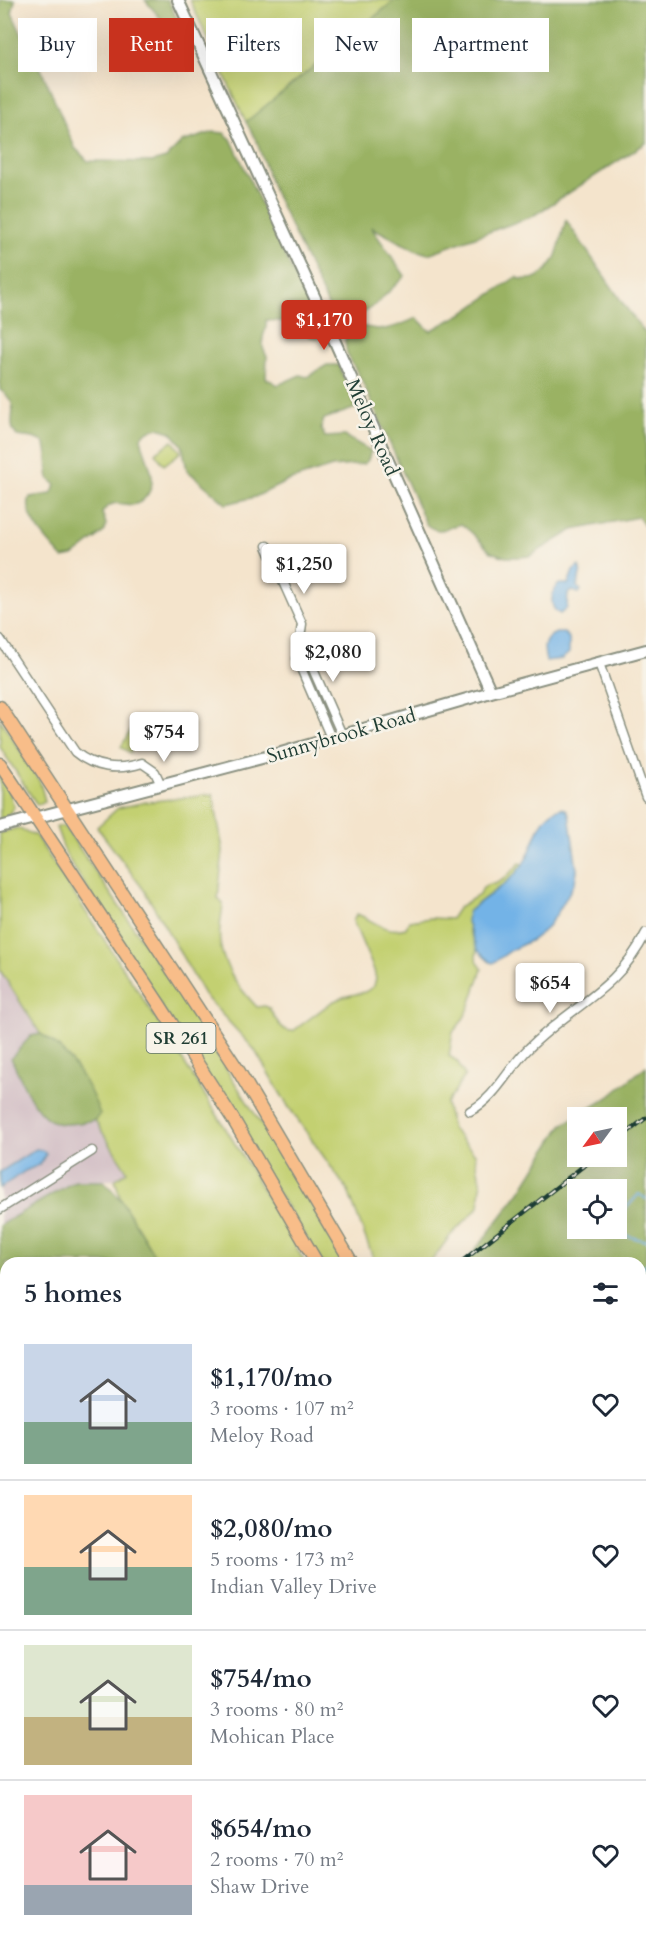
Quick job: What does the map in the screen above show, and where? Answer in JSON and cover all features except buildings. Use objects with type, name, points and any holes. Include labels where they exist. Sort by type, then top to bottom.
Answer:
[{"type":"main road","name":"SR 261","points":[[0,707],[238,1070],[348,1257]]},
{"type":"main road","name":"SR 261","points":[[0,764],[159,1004],[232,1119],[313,1257]]},
{"type":"street","name":"Meloy Road","points":[[178,0],[332,335],[491,692]]},
{"type":"street","points":[[267,546],[302,624],[298,649],[309,660],[337,736]]},
{"type":"street","points":[[0,639],[75,752],[89,762],[111,767],[122,768],[142,763],[155,772],[161,785]]},
{"type":"street","name":"Sunnybrook Road","points":[[0,827],[68,811],[646,650]]},
{"type":"street","points":[[598,663],[646,797]]},
{"type":"street","points":[[470,1111],[489,1098],[518,1059],[533,1044],[617,976],[631,959],[646,933]]},
{"type":"street","points":[[0,1209],[92,1150]]},
{"type":"shaded area","points":[[0,970],[128,1171],[115,1180],[75,1181],[0,1225]]},
{"type":"green space","points":[[0,0],[15,0],[12,13],[18,26],[18,72],[42,72],[75,148],[88,161],[152,162],[166,158],[182,142],[214,132],[224,133],[231,139],[299,286],[321,326],[320,338],[311,337],[290,322],[266,320],[263,348],[267,357],[266,378],[278,385],[300,375],[307,377],[327,365],[339,365],[356,408],[324,419],[321,428],[325,437],[345,436],[371,451],[364,464],[332,467],[288,481],[255,497],[226,504],[187,470],[182,445],[171,432],[158,428],[148,431],[141,437],[152,476],[149,492],[144,499],[133,505],[117,503],[107,507],[102,513],[106,524],[105,531],[73,556],[63,558],[39,530],[30,513],[30,497],[51,494],[56,485],[49,479],[46,447],[44,442],[17,436],[13,430],[11,402],[0,390]]},
{"type":"green space","points":[[145,0],[168,0],[177,18],[160,18]]},
{"type":"green space","points":[[190,0],[395,0],[373,18],[314,18],[314,66],[246,122],[223,72],[302,72],[302,18],[206,18],[206,35]]},
{"type":"green space","points":[[395,0],[646,0],[646,143],[533,216],[428,254],[415,250],[371,227],[405,276],[376,304],[348,324],[329,307],[272,187],[257,142],[246,122],[314,66],[314,72],[400,72],[400,18],[373,18]]},
{"type":"green space","points":[[566,220],[646,334],[646,528],[638,517],[573,530],[530,556],[506,557],[491,552],[461,524],[438,530],[426,524],[361,379],[347,354],[345,340],[359,327],[388,328],[417,318],[430,331],[465,312],[516,277],[528,280],[538,276],[555,258]]},
{"type":"green space","points":[[173,441],[181,452],[164,465],[155,453]]},
{"type":"green space","points":[[0,719],[40,782],[45,801],[37,805],[0,747]]},
{"type":"green space","points":[[133,726],[142,731],[130,753],[121,747]]},
{"type":"green space","points":[[0,775],[9,790],[14,807],[7,817],[0,820]]},
{"type":"green space","points":[[213,794],[223,850],[218,898],[223,904],[220,928],[222,952],[233,978],[251,1000],[257,1007],[269,1008],[279,1024],[289,1031],[293,1031],[332,1002],[365,992],[374,986],[376,979],[374,970],[353,921],[357,914],[380,926],[392,929],[406,928],[409,921],[431,918],[451,919],[459,907],[479,895],[483,888],[504,879],[520,863],[523,864],[511,878],[468,912],[469,931],[477,947],[476,958],[482,969],[469,1008],[453,1032],[449,1056],[457,1061],[465,1076],[446,1104],[452,1129],[475,1154],[481,1185],[479,1207],[450,1236],[434,1257],[373,1257],[348,1191],[288,1106],[254,1049],[205,996],[144,890],[97,827],[118,808],[146,802]]},
{"type":"green space","points":[[56,827],[65,827],[170,981],[299,1183],[341,1257],[318,1257],[66,855]]},
{"type":"green space","points":[[17,828],[35,835],[208,1100],[302,1257],[155,1257],[121,1200],[115,1180],[127,1171],[0,970],[0,833]]},
{"type":"green space","points":[[41,1034],[60,1049],[84,1080],[100,1114],[95,1120],[71,1124],[57,1123],[49,1119],[35,1105],[11,1058],[31,1036]]},
{"type":"green space","points":[[646,1066],[646,1257],[470,1257],[520,1192],[562,1125],[567,1122],[567,1167],[627,1167],[627,1107],[592,1107],[609,1097]]},
{"type":"green space","points":[[75,1181],[104,1181],[121,1200],[155,1257],[0,1257],[0,1225]]},
{"type":"water","points":[[579,566],[581,571],[577,587],[581,590],[579,593],[573,591],[568,593],[567,608],[560,614],[552,604],[554,591],[559,584],[568,584],[573,571]]},
{"type":"water","points":[[556,633],[564,633],[569,638],[569,653],[562,659],[546,661],[544,652],[546,641]]},
{"type":"water","points":[[561,808],[566,809],[569,814],[577,870],[575,882],[546,929],[493,963],[490,962],[477,950],[467,922],[468,912],[514,875],[526,859],[543,822],[554,811]]},
{"type":"water","points":[[36,1149],[46,1154],[39,1165],[25,1171],[0,1188],[0,1172]]},
{"type":"waterway","points":[[627,1207],[639,1194],[646,1199]]},
{"type":"waterway","points":[[627,1236],[646,1241]]},
{"type":"railway","points":[[627,1133],[646,1118]]},
{"type":"railway","points":[[468,1257],[582,1167]]}]
